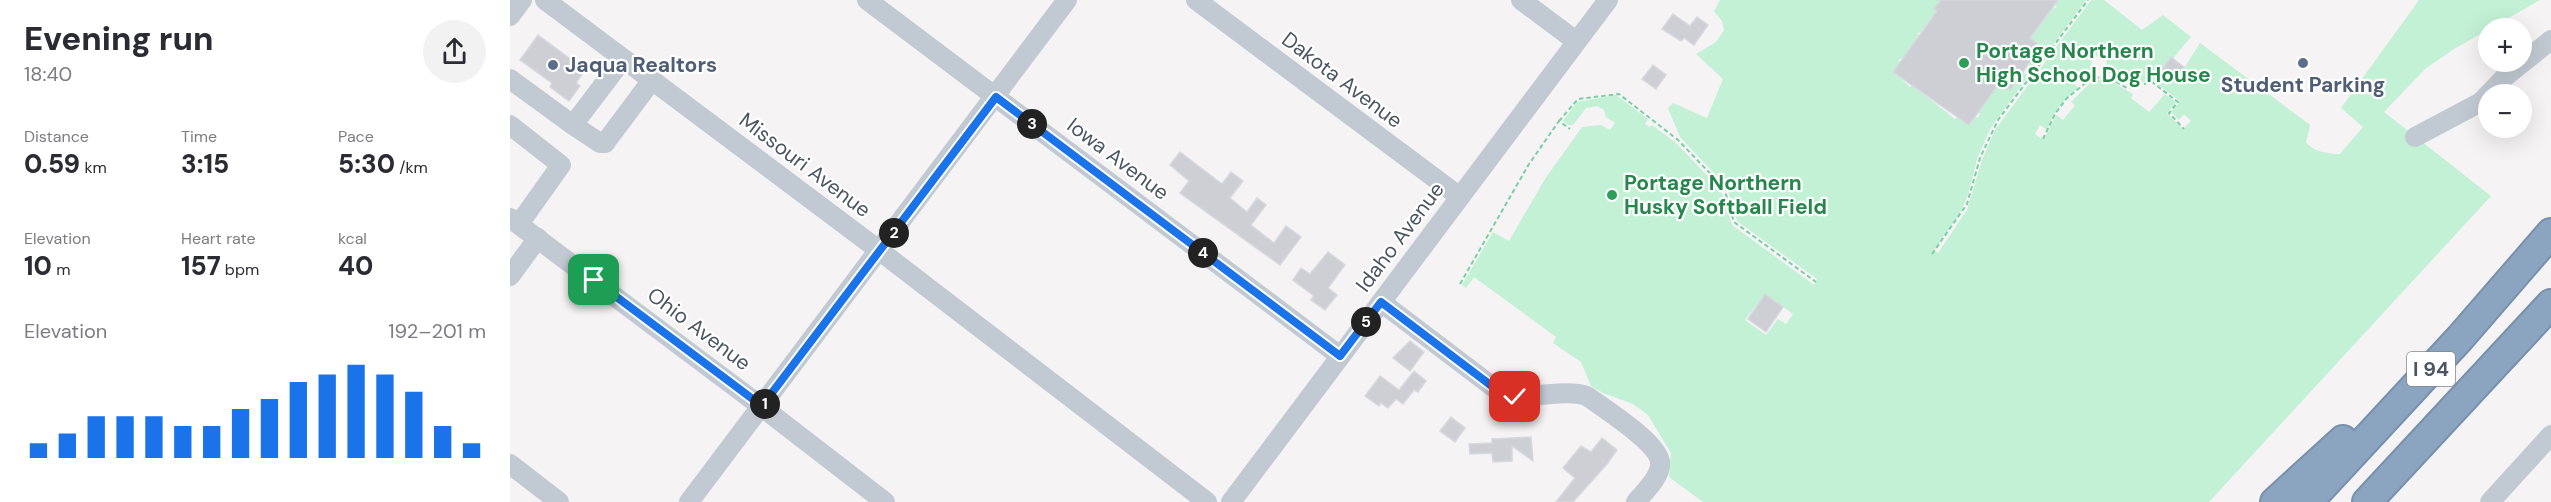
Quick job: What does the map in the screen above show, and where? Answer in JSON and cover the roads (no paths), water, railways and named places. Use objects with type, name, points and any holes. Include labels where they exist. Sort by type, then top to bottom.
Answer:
[{"type":"highway","name":"I 94","points":[[2308,502],[2460,338],[2551,233]]},
{"type":"highway","name":"I 94","points":[[2367,502],[2551,304]]},
{"type":"highway","points":[[2275,502],[2460,338]]},
{"type":"highway","points":[[2384,502],[2474,387]]},
{"type":"street","points":[[510,16],[522,0]]},
{"type":"street","name":"Missouri Avenue","points":[[545,0],[880,251],[1207,502]]},
{"type":"street","name":"Iowa Avenue","points":[[867,0],[1340,356]]},
{"type":"street","points":[[689,502],[996,97],[1066,0]]},
{"type":"street","name":"Dakota Avenue","points":[[1196,0],[1460,197]]},
{"type":"street","points":[[1521,0],[1576,41]]},
{"type":"street","name":"Idaho Avenue","points":[[1238,500],[1340,356],[1608,0]]},
{"type":"street","points":[[2415,137],[2481,102],[2506,76],[2551,40]]},
{"type":"street","points":[[573,125],[623,59]]},
{"type":"street","points":[[510,79],[600,143],[605,142],[652,80]]},
{"type":"street","points":[[510,125],[561,165],[514,221]]},
{"type":"street","name":"Ohio Avenue","points":[[514,221],[762,406],[885,502]]},
{"type":"street","points":[[510,276],[538,238]]},
{"type":"street","points":[[1381,302],[1507,395],[1515,397],[1575,392],[1587,396],[1647,442],[1657,452],[1660,462],[1653,481],[1636,502]]},
{"type":"street","points":[[2490,502],[2551,435]]},
{"type":"street","points":[[510,464],[559,502]]},
{"type":"place","name":"Portage Northern High School Dog House","points":[[1964,63]]},
{"type":"place","name":"Student Parking","points":[[2303,63]]},
{"type":"place","name":"Jaqua Realtors","points":[[553,65]]},
{"type":"place","name":"Portage Northern Husky Softball Field","points":[[1612,195]]}]
